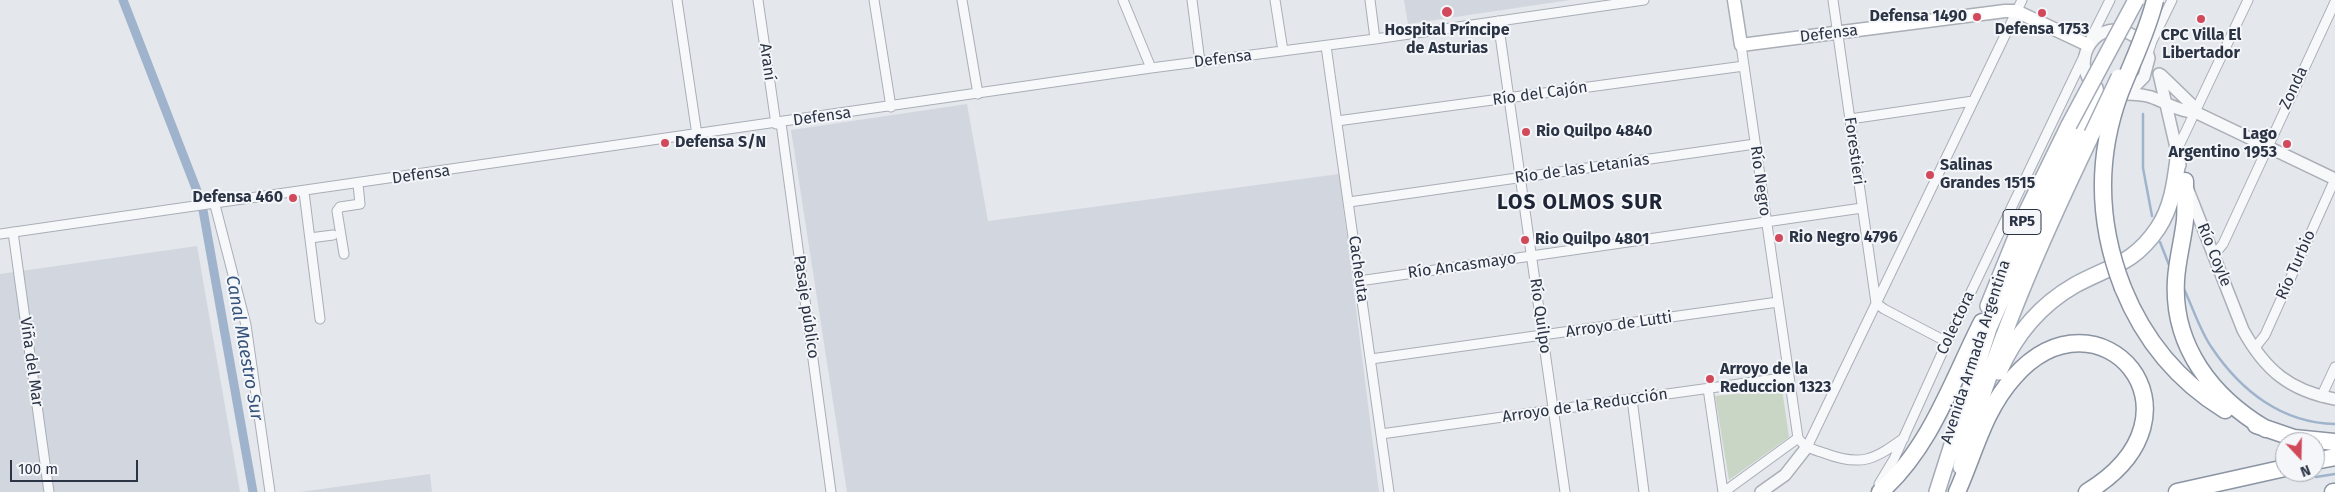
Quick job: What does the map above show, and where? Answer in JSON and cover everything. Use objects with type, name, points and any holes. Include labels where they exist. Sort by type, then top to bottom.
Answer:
[{"type":"highway","points":[[2154,0],[2150,21],[2114,112],[2107,137],[2103,166],[2106,226],[2112,257],[2122,288],[2146,335],[2178,374],[2224,409],[2266,429],[2294,438],[2335,442]]},
{"type":"highway","points":[[2185,181],[2185,222],[2175,283],[2182,331],[2196,363],[2217,392],[2236,410],[2266,429]]},
{"type":"highway","points":[[1880,492],[1898,474],[1925,434],[1949,392],[1982,322]]},
{"type":"highway","points":[[1955,492],[1971,460],[1981,429],[1996,402],[2014,378],[2029,363],[2050,350],[2061,346],[2084,344],[2104,348],[2127,363],[2143,390],[2146,412],[2141,434],[2132,452],[2108,477],[2087,492]]},
{"type":"highway","points":[[2177,492],[2275,470]]},
{"type":"main road","name":"Río Negro","points":[[1734,0],[1741,45]]},
{"type":"main road","name":"Avenida Armada Argentina","points":[[1931,492],[1982,322],[2012,244],[2069,125],[2136,0]]},
{"type":"main road","name":"Avenida Armada Argentina","points":[[1955,492],[1968,441],[2012,310],[2154,0]]},
{"type":"main road","name":"Defensa","points":[[1741,45],[1837,33],[2017,4]]},
{"type":"main road","points":[[2017,4],[2086,50]]},
{"type":"main road","points":[[1937,492],[1989,328],[2096,96],[2095,88]]},
{"type":"main road","points":[[1968,441],[2005,357],[2028,324],[2059,295],[2075,285],[2123,263],[2151,237],[2168,206],[2177,155]]},
{"type":"street","points":[[677,0],[697,135]]},
{"type":"street","name":"Araní","points":[[758,0],[778,123]]},
{"type":"street","points":[[874,0],[891,107]]},
{"type":"street","points":[[962,0],[978,94]]},
{"type":"street","points":[[1123,0],[1151,68]]},
{"type":"street","points":[[1192,0],[1200,62]]},
{"type":"street","points":[[1275,0],[1283,51]]},
{"type":"street","points":[[1370,0],[1375,39]]},
{"type":"street","name":"Defensa","points":[[0,234],[215,205],[1151,68],[1326,46],[1644,0]]},
{"type":"street","name":"Forestieri","points":[[1832,0],[1876,303]]},
{"type":"street","name":"Colectora","points":[[1873,492],[1888,471],[1904,438],[1947,342],[2110,0]]},
{"type":"street","points":[[2129,92],[2144,77],[2152,41],[2172,0]]},
{"type":"street","points":[[2177,155],[2195,112],[2248,0]]},
{"type":"street","name":"Zonda","points":[[2214,255],[2223,244],[2335,2]]},
{"type":"street","points":[[1760,492],[1785,475],[1807,447],[1973,101],[2017,4]]},
{"type":"street","name":"Río Quilpo","points":[[1498,22],[1554,411],[1562,492]]},
{"type":"street","points":[[2195,112],[2191,104],[2159,74],[2139,39],[2124,31],[2105,31],[2093,38],[2086,50],[2084,70],[2095,88],[2107,93],[2129,92],[2149,96],[2188,112],[2195,112],[2335,179]]},
{"type":"street","name":"Río Negro","points":[[1741,45],[1798,438]]},
{"type":"street","name":"Cacheuta","points":[[1326,46],[1389,492]]},
{"type":"street","name":"Río del Cajón","points":[[1337,121],[1744,66]]},
{"type":"street","name":"Río Coyle","points":[[2159,74],[2177,155],[2185,181],[2243,330],[2254,349],[2266,363],[2291,385],[2321,397],[2335,399]]},
{"type":"street","points":[[1850,119],[1973,101]]},
{"type":"street","name":"Pasaje público","points":[[778,123],[831,492]]},
{"type":"street","name":"Río de las Letanías","points":[[1348,202],[1755,144]]},
{"type":"street","name":"Río Turbio","points":[[2254,349],[2265,335],[2335,179]]},
{"type":"street","points":[[344,254],[337,211],[340,207],[360,204],[358,184]]},
{"type":"street","points":[[304,192],[320,319]]},
{"type":"street","points":[[215,205],[246,325],[270,492]]},
{"type":"street","name":"Río Ancasmayo","points":[[1359,281],[1862,208]]},
{"type":"street","name":"Viña del Mar","points":[[13,232],[49,492]]},
{"type":"street","points":[[310,238],[333,235]]},
{"type":"street","name":"Arroyo de Lutti","points":[[1371,359],[1778,302]]},
{"type":"street","points":[[1876,303],[1947,342]]},
{"type":"street","points":[[2321,397],[2335,367]]},
{"type":"street","name":"Arroyo de la Reducción","points":[[1381,434],[1789,377]]},
{"type":"street","points":[[1708,388],[1724,492],[1798,438],[1807,447],[1844,461],[1854,462],[1874,458],[1904,438]]},
{"type":"street","points":[[1632,399],[1644,492]]},
{"type":"shaded area","name":"Hospital Príncipe de Asturias","points":[[1404,0],[1570,0],[1408,24]]},
{"type":"shaded area","points":[[967,104],[988,221],[1339,174],[1379,492],[847,492],[791,130]]},
{"type":"shaded area","points":[[197,246],[240,492],[0,492],[0,274]]},
{"type":"shaded area","points":[[430,474],[432,492],[300,492]]},
{"type":"green space","points":[[1782,389],[1789,437],[1729,480],[1715,396]]},
{"type":"waterway","name":"Canal Maestro Sur","points":[[123,0],[199,196]]},
{"type":"waterway","points":[[2143,114],[2143,168],[2152,216]]},
{"type":"waterway","name":"Canal Maestro Sur","points":[[203,210],[253,492]]},
{"type":"waterway","points":[[2160,242],[2169,265]]},
{"type":"waterway","points":[[2184,289],[2200,327],[2212,348],[2223,364],[2250,391],[2264,402],[2298,418],[2335,424]]},
{"type":"waterway","points":[[2325,476],[2335,474]]},
{"type":"place","name":"Hospital Príncipe de Asturias","points":[[1447,12]]},
{"type":"place","name":"Defensa 1753","points":[[2042,13]]},
{"type":"place","name":"Defensa 1490","points":[[1977,17]]},
{"type":"place","name":"CPC Villa El Libertador","points":[[2201,19]]},
{"type":"place","name":"Rio Quilpo 4840","points":[[1526,132]]},
{"type":"place","name":"Defensa S/N","points":[[665,143]]},
{"type":"place","name":"Lago Argentino 1953","points":[[2287,144]]},
{"type":"place","name":"Salinas Grandes 1515","points":[[1930,175]]},
{"type":"place","name":"Defensa 460","points":[[293,198]]},
{"type":"place","name":"Rio Negro 4796","points":[[1779,238]]},
{"type":"place","name":"Rio Quilpo 4801","points":[[1525,240]]},
{"type":"place","name":"Arroyo de la Reduccion 1323","points":[[1710,379]]},
{"type":"district","name":"LOS OLMOS SUR","points":[[1580,203]]}]
